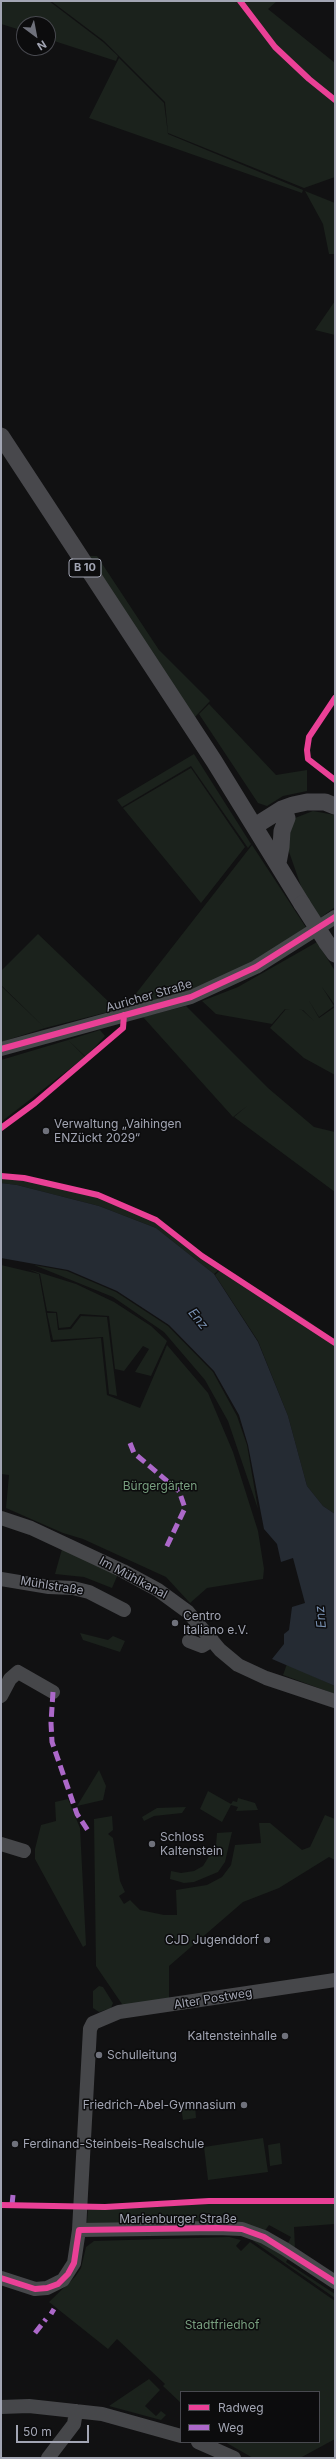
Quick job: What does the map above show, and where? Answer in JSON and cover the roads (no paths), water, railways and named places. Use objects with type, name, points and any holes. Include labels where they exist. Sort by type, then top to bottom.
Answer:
[{"type":"main road","name":"B 10","points":[[1,436],[257,830],[331,948]]},
{"type":"main road","points":[[257,830],[287,818],[307,802]]},
{"type":"main road","points":[[257,830],[282,809],[307,802],[325,802],[335,806]]},
{"type":"main road","points":[[278,863],[282,831],[287,818]]},
{"type":"street","name":"Auricher Straße","points":[[1,1049],[191,997],[256,967],[335,917]]},
{"type":"street","name":"Im Mühlkanal","points":[[1,1518],[31,1528],[140,1580],[169,1597],[188,1612],[212,1640],[238,1665],[254,1673],[335,1701]]},
{"type":"street","name":"Mühlstraße","points":[[1,1579],[49,1587],[73,1588],[89,1592],[124,1610]]},
{"type":"street","points":[[189,1641],[202,1646],[212,1640]]},
{"type":"street","points":[[1,1696],[10,1680],[18,1672],[52,1692]]},
{"type":"street","points":[[1,1844],[24,1851]]},
{"type":"street","name":"Alter Postweg","points":[[79,2226],[90,2029],[93,2022],[119,2012],[335,1980]]},
{"type":"street","points":[[2,2280],[35,2289],[47,2288],[58,2284],[68,2274],[74,2263],[79,2226]]},
{"type":"street","name":"Marienburger Straße","points":[[79,2226],[242,2229],[285,2248],[335,2282]]},
{"type":"street","points":[[1,2407],[29,2406],[102,2414],[180,2436]]},
{"type":"street","points":[[48,2458],[74,2424],[76,2411]]},
{"type":"street","points":[[200,2443],[230,2457]]},
{"type":"water","name":"Enz","points":[[1,1183],[17,1185],[99,1206],[156,1228],[214,1274],[258,1342],[288,1416],[307,1486],[323,1506],[335,1514],[335,1686],[272,1659],[284,1644],[284,1634],[289,1630],[292,1607],[305,1603],[293,1558],[281,1562],[277,1544],[264,1529],[248,1445],[239,1415],[214,1371],[169,1325],[117,1291],[68,1270],[1,1258]]},
{"type":"place","name":"Verwaltung „Vaihingen ENZückt 2029“","points":[[46,1131]]},
{"type":"place","name":"Centro Italiano e.V.","points":[[175,1623]]},
{"type":"place","name":"Schloss Kaltenstein","points":[[152,1844]]},
{"type":"place","name":"CJD Jugenddorf","points":[[267,1940]]},
{"type":"place","name":"Kaltensteinhalle","points":[[285,2036]]},
{"type":"place","name":"Schulleitung","points":[[99,2055]]},
{"type":"place","name":"Friedrich-Abel-Gymnasium","points":[[244,2105]]},
{"type":"place","name":"Ferdinand-Steinbeis-Realschule","points":[[15,2144]]},
{"type":"park label","name":"Bürgergärten","points":[[160,1486]]},
{"type":"park label","name":"Stadtfriedhof","points":[[222,2325]]}]
